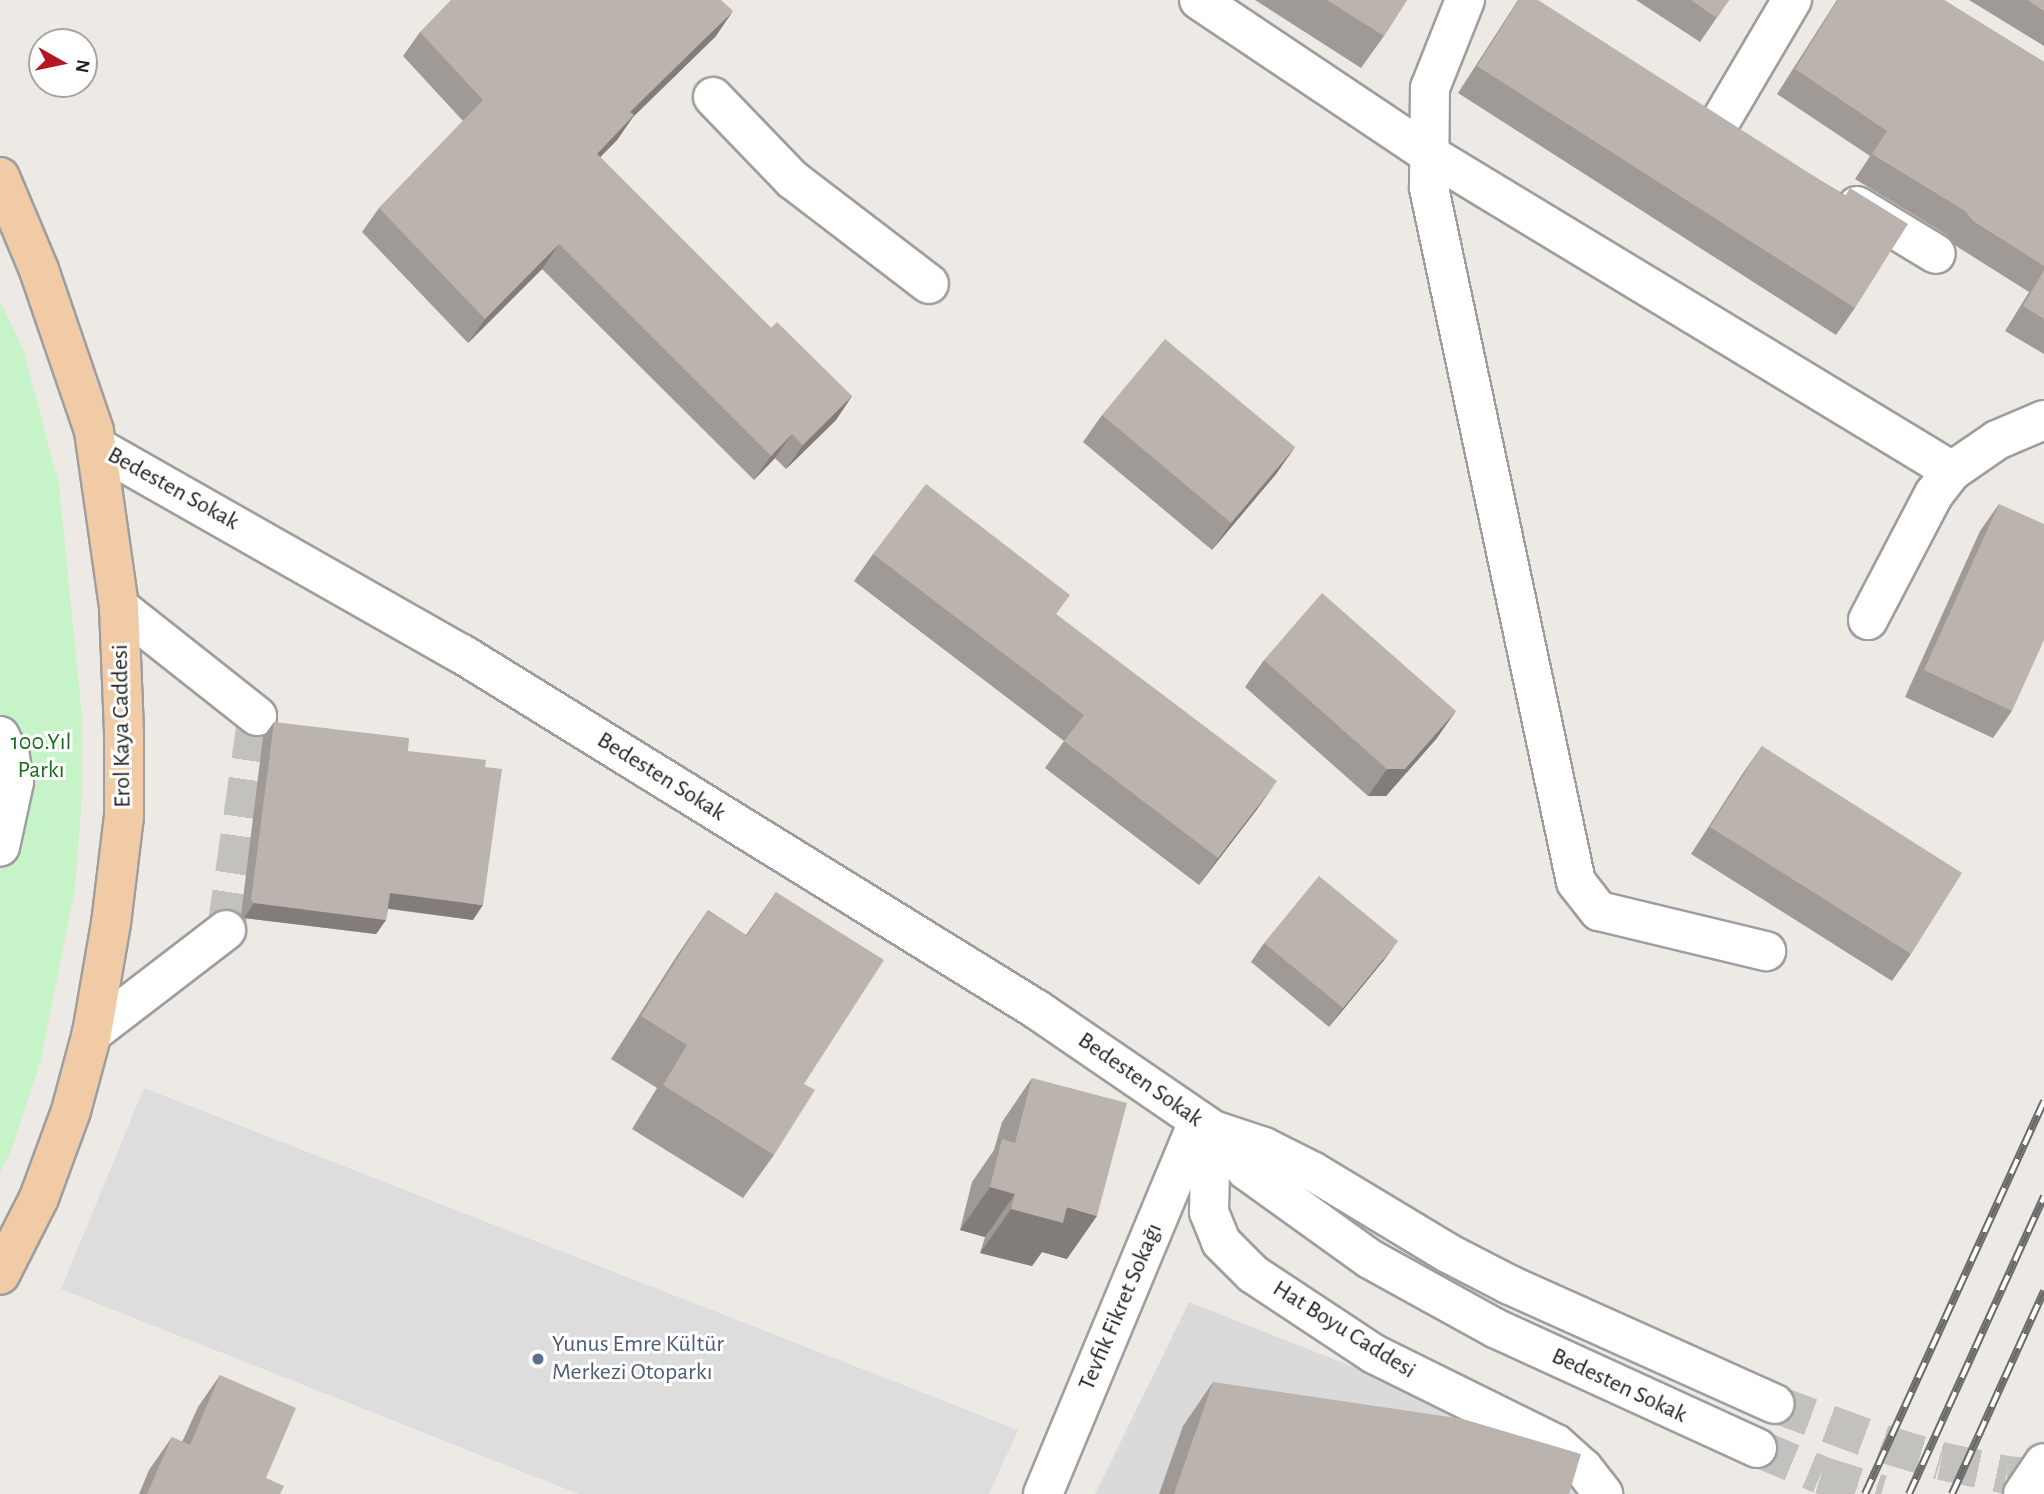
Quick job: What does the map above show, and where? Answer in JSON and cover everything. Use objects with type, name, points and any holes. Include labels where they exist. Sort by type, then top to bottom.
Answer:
[{"type":"main road","name":"Erol Kaya Caddesi","points":[[0,177],[63,335],[97,447],[119,607],[124,816],[111,923],[92,1032],[71,1111],[39,1198],[0,1275]]},
{"type":"street","points":[[1199,0],[1429,154],[1952,471]]},
{"type":"street","points":[[1465,0],[1430,88],[1429,187],[1576,881],[1599,911],[1766,951]]},
{"type":"street","points":[[1720,122],[1792,0]]},
{"type":"street","points":[[713,97],[793,180],[929,284]]},
{"type":"street","points":[[1686,101],[1754,143]]},
{"type":"street","points":[[1823,184],[1936,254]]},
{"type":"street","points":[[1868,620],[1934,494],[1952,471],[1997,440],[2036,426],[2044,420]]},
{"type":"street","name":"Bedesten Sokak","points":[[97,447],[462,654],[1036,1009],[1205,1125],[1246,1170],[1370,1259],[1432,1296],[1551,1355],[1757,1448]]},
{"type":"street","points":[[119,607],[257,716]]},
{"type":"street","points":[[0,736],[10,757],[14,782],[0,847]]},
{"type":"street","points":[[92,1032],[226,930]]},
{"type":"street","name":"Bedesten Sokak","points":[[1205,1125],[1264,1147],[1312,1171],[1448,1253],[1510,1285],[1775,1404]]},
{"type":"street","name":"Tevfik Fikret Sokağı","points":[[1043,1494],[1205,1125]]},
{"type":"street","name":"Hat Boyu Caddesi","points":[[1205,1125],[1209,1212],[1221,1242],[1254,1274],[1374,1354],[1556,1444],[1583,1468],[1603,1494]]},
{"type":"street","points":[[2023,1494],[2044,1463]]},
{"type":"shaded area","name":"Yunus Emre Kültür Merkezi Otoparkı","points":[[144,1088],[1018,1430],[989,1494],[579,1494],[61,1289]]},
{"type":"shaded area","points":[[1189,1302],[1564,1450],[1575,1494],[1095,1494]]},
{"type":"green space","name":"100.Yıl Parkı","points":[[0,301],[23,349],[59,485],[82,716],[82,797],[75,888],[40,1063],[11,1151],[0,1173]]},
{"type":"building","points":[[451,0],[721,0],[733,11],[630,112],[634,115],[597,154],[771,328],[777,322],[852,396],[803,445],[792,434],[771,456],[559,244],[485,319],[379,208],[483,100],[420,32]]},
{"type":"building","points":[[1327,0],[1407,0],[1384,36]]},
{"type":"building","points":[[1519,0],[1538,0],[1845,196],[1850,188],[1908,224],[1855,308],[1477,66]]},
{"type":"building","points":[[1691,0],[1729,0],[1717,18]]},
{"type":"building","points":[[1838,0],[1944,0],[2044,62],[2044,266],[1973,221],[1965,211],[1872,154],[1887,131],[1795,69]]},
{"type":"building","points":[[2027,0],[2044,0],[2044,11]]},
{"type":"building","points":[[2044,270],[2044,319],[2023,306]]},
{"type":"building","points":[[1165,339],[1295,447],[1231,523],[1102,415]]},
{"type":"building","points":[[926,484],[1070,595],[1056,614],[1277,781],[1218,858],[1064,741],[1084,715],[873,554]]},
{"type":"building","points":[[1999,504],[2044,524],[2044,640],[2012,711],[1924,670]]},
{"type":"building","points":[[1322,593],[1456,711],[1405,769],[1387,769],[1264,660]]},
{"type":"building","points":[[274,722],[409,738],[408,751],[486,760],[485,767],[502,769],[483,905],[390,893],[386,920],[254,903],[251,900]]},
{"type":"building","points":[[1762,746],[1962,873],[1911,954],[1710,827]]},
{"type":"building","points":[[1319,876],[1398,941],[1343,1008],[1264,943]]},
{"type":"building","points":[[776,892],[884,960],[804,1084],[815,1090],[774,1155],[663,1085],[687,1045],[641,1016],[708,910],[747,936]]},
{"type":"building","points":[[1032,1078],[1127,1103],[1097,1216],[1067,1207],[1063,1223],[1011,1209],[1015,1194],[990,1187],[1002,1139],[1015,1143]]},
{"type":"building","points":[[220,1375],[296,1408],[266,1478],[284,1486],[280,1494],[147,1494],[172,1437],[190,1445]]},
{"type":"building","points":[[1213,1382],[1463,1419],[1581,1454],[1569,1494],[1174,1494]]},
{"type":"tunnel","points":[[226,930],[257,716]]},
{"type":"tunnel","points":[[1775,1404],[1884,1444],[1941,1461],[2007,1475],[2044,1479]]},
{"type":"tunnel","points":[[1757,1448],[1821,1475],[1881,1494]]},
{"type":"railway","points":[[1865,1494],[2044,1101]]},
{"type":"railway","points":[[1909,1494],[2044,1196]]},
{"type":"railway","points":[[1952,1494],[2044,1291]]},
{"type":"place","name":"Yunus Emre Kültür Merkezi Otoparkı","points":[[538,1359]]}]
